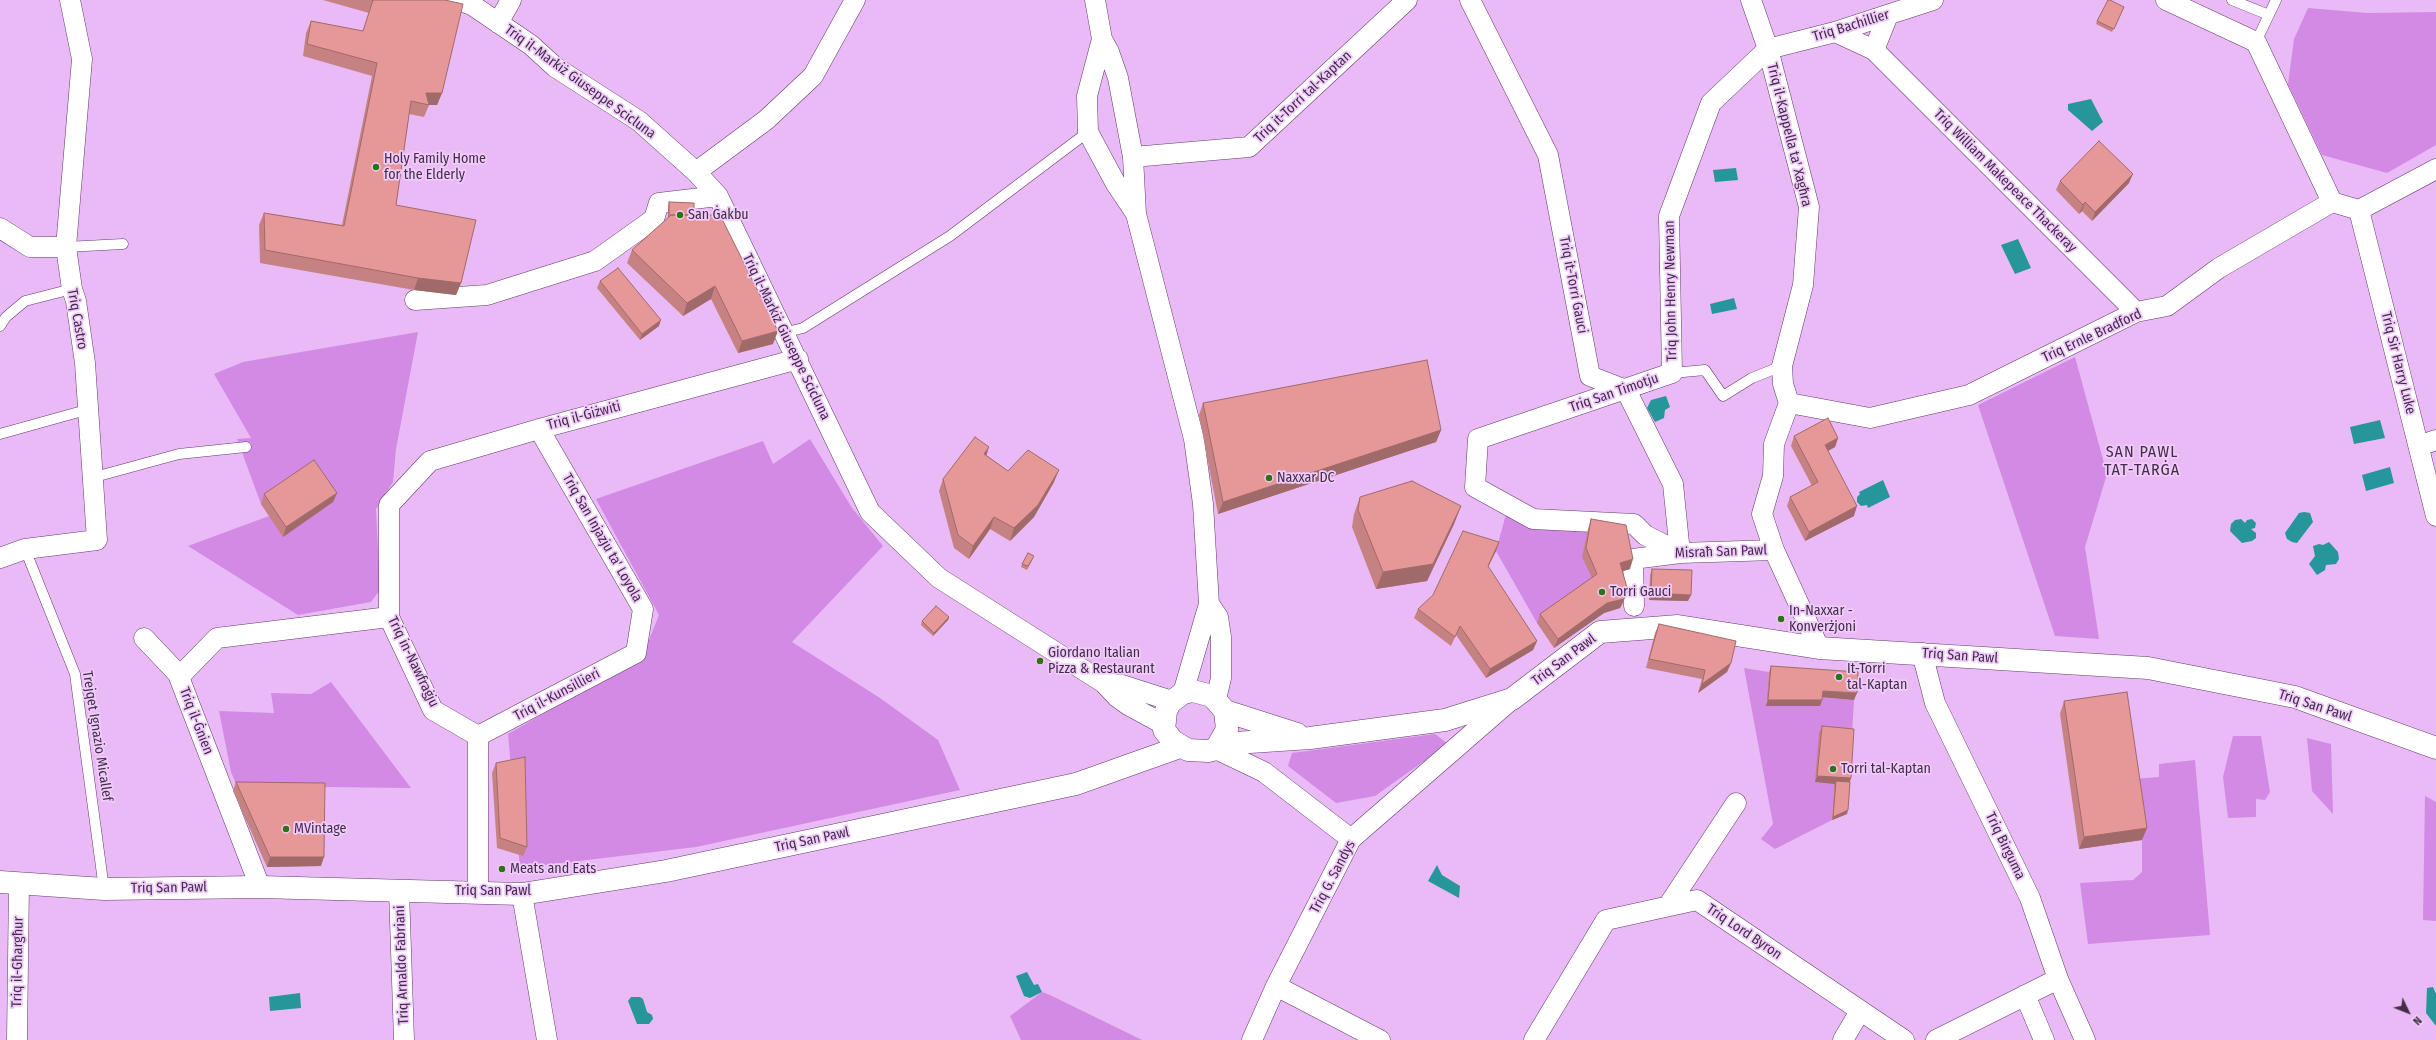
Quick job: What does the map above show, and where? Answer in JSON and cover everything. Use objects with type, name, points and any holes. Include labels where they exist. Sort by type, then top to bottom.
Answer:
[{"type":"main road","name":"Triq San Pawl","points":[[10,883],[104,889],[260,887],[522,894],[666,871],[1076,784],[1180,747],[1198,752],[1218,746],[1310,738],[1445,720],[1512,699],[1600,632],[1678,626],[1819,648],[1922,653],[2148,668],[2295,697],[2436,748]]},
{"type":"main road","name":"Triq San Pawl","points":[[1178,697],[1203,692],[1221,705],[1310,738]]},
{"type":"main road","points":[[1178,697],[1166,711],[1164,727],[1180,747]]},
{"type":"main road","points":[[1218,746],[1227,729],[1221,705]]},
{"type":"main road","name":"Triq San Pawl","points":[[1117,770],[1164,727]]},
{"type":"street","name":"Triq Castro","points":[[0,558],[26,549],[97,540],[86,410],[85,363],[66,247],[82,59],[70,0]]},
{"type":"street","name":"Triq il-Markiż Giuseppe Scicluna","points":[[457,0],[472,5],[531,45],[555,67],[639,121],[696,172],[718,196],[783,333],[798,359],[870,512],[939,578],[1104,683],[1117,697],[1164,727]]},
{"type":"street","points":[[498,23],[511,0]]},
{"type":"street","points":[[696,172],[766,120],[813,76],[855,0]]},
{"type":"street","points":[[1095,0],[1102,40],[1110,52],[1118,78],[1133,157],[1136,214],[1194,439],[1203,504],[1209,604],[1178,697]]},
{"type":"street","name":"Triq it-Torri tal-Kaptan","points":[[1133,157],[1249,147],[1407,0]]},
{"type":"street","name":"Triq it-Torri Gauci","points":[[1470,0],[1548,155],[1590,376],[1626,390]]},
{"type":"street","name":"Triq il-Kappella ta' Xagħra","points":[[1751,0],[1768,49],[1810,207],[1803,285],[1782,366],[1783,384],[1789,403]]},
{"type":"street","name":"Triq Bachillier","points":[[1768,49],[1835,32],[1933,0]]},
{"type":"street","points":[[2166,0],[2256,42],[2332,202],[2359,210],[2436,169]]},
{"type":"street","points":[[1874,50],[1888,15]]},
{"type":"street","name":"Triq William Makepeace Thackeray","points":[[1835,32],[1874,50],[2136,312]]},
{"type":"street","points":[[1102,40],[1087,96],[1088,132],[1116,184],[1136,214]]},
{"type":"street","name":"Triq John Henry Newman","points":[[1672,373],[1669,216],[1711,103],[1768,49]]},
{"type":"street","points":[[415,300],[487,296],[595,261],[654,219],[659,204],[718,196]]},
{"type":"street","name":"Triq Ernle Bradford","points":[[1789,403],[1870,418],[1969,395],[2136,312],[2167,306],[2219,268],[2332,202]]},
{"type":"street","name":"Triq Sir Harry Luke","points":[[2359,210],[2427,443],[2436,516]]},
{"type":"street","points":[[0,228],[30,246],[66,247]]},
{"type":"street","name":"Triq il-Ġiżwiti","points":[[389,505],[430,461],[539,429],[798,359]]},
{"type":"street","name":"Triq San Timotju","points":[[1672,373],[1626,390],[1478,439],[1475,487],[1534,519],[1634,524],[1645,535],[1680,553]]},
{"type":"street","points":[[1626,390],[1672,484],[1680,553]]},
{"type":"street","points":[[1774,550],[1762,514],[1773,476],[1774,444],[1789,403]]},
{"type":"street","name":"Triq San Injazju ta' Loyola","points":[[539,429],[643,609],[636,653]]},
{"type":"street","name":"Triq in-Nawfraġju","points":[[389,505],[389,617],[433,710],[478,736]]},
{"type":"street","name":"Misraħ San Pawl","points":[[1634,606],[1633,559],[1680,553],[1774,550],[1819,648]]},
{"type":"street","points":[[1209,604],[1218,617],[1221,637],[1221,705]]},
{"type":"street","name":"Triq il-Ġnien","points":[[260,887],[180,676],[216,638],[389,617]]},
{"type":"street","points":[[144,638],[180,676]]},
{"type":"street","name":"Triq il-Kunsillieri","points":[[478,736],[636,653]]},
{"type":"street","name":"Triq Birguma","points":[[1922,653],[1935,703],[2030,898],[2058,979],[2085,1040]]},
{"type":"street","name":"Triq il-Markiż Giuseppe Scicluna","points":[[1104,683],[1122,685],[1178,697]]},
{"type":"street","name":"Triq G. Sandys","points":[[1252,1040],[1276,986],[1351,839],[1512,699]]},
{"type":"street","points":[[478,736],[478,892]]},
{"type":"street","points":[[1218,746],[1264,772],[1351,839]]},
{"type":"street","points":[[1668,906],[1736,803]]},
{"type":"street","name":"Triq il-Għargħur","points":[[10,883],[17,1040]]},
{"type":"street","name":"Triq Arnaldo Fabriani","points":[[399,890],[404,1040]]},
{"type":"street","points":[[522,894],[547,1040]]},
{"type":"street","name":"Triq Lord Byron","points":[[1534,1040],[1606,920],[1697,900],[1904,1040]]},
{"type":"street","points":[[1936,1040],[2058,979]]},
{"type":"street","points":[[1276,986],[1380,1040]]},
{"type":"street","points":[[2025,995],[2044,1040]]},
{"type":"street","points":[[1842,1040],[1860,1011]]},
{"type":"lane","points":[[2232,0],[2269,15]]},
{"type":"lane","points":[[2256,42],[2276,0]]},
{"type":"lane","points":[[783,333],[803,328],[950,236],[1088,132]]},
{"type":"lane","points":[[66,247],[123,244]]},
{"type":"lane","points":[[0,326],[6,317],[25,301],[74,295]]},
{"type":"lane","name":"Triq San Timotju","points":[[1672,373],[1705,370],[1723,396],[1752,378],[1782,366]]},
{"type":"lane","points":[[0,434],[86,410]]},
{"type":"lane","points":[[92,478],[179,454],[246,447]]},
{"type":"lane","name":"Trejqet Ignazio Micallef","points":[[26,549],[75,674],[104,889]]},
{"type":"shaded area","points":[[2308,8],[2367,13],[2436,12],[2436,145],[2387,173],[2322,155],[2288,84],[2294,39]]},
{"type":"shaded area","points":[[2091,99],[2103,122],[2092,131],[2068,110],[2068,104]]},
{"type":"shaded area","points":[[1736,168],[1738,180],[1715,182],[1713,170]]},
{"type":"shaded area","points":[[2018,239],[2031,268],[2015,274],[2001,245]]},
{"type":"shaded area","points":[[1734,298],[1737,309],[1712,314],[1710,304]]},
{"type":"shaded area","points":[[418,332],[396,449],[393,482],[376,509],[380,590],[371,602],[298,615],[188,546],[269,516],[261,504],[237,439],[251,438],[214,374],[243,362]]},
{"type":"shaded area","points":[[2075,357],[2107,474],[2085,547],[2099,639],[2055,636],[1978,405]]},
{"type":"shaded area","points":[[1666,396],[1670,407],[1665,410],[1664,418],[1655,422],[1647,408],[1651,400]]},
{"type":"shaded area","points":[[2380,420],[2385,438],[2354,444],[2350,427]]},
{"type":"shaded area","points":[[810,439],[852,508],[883,546],[792,642],[880,698],[938,740],[960,790],[696,847],[520,868],[508,734],[642,657],[659,615],[596,499],[763,441],[773,464]]},
{"type":"shaded area","points":[[2390,467],[2394,483],[2366,491],[2362,475]]},
{"type":"shaded area","points":[[1883,480],[1890,497],[1868,508],[1867,505],[1861,506],[1857,502],[1857,497],[1860,494],[1859,492]]},
{"type":"shaded area","points":[[2299,513],[2310,513],[2313,522],[2297,543],[2292,542],[2287,539],[2285,533]]},
{"type":"shaded area","points":[[1506,514],[1588,529],[1594,583],[1537,623],[1496,551]]},
{"type":"shaded area","points":[[2241,519],[2245,523],[2247,520],[2252,519],[2256,523],[2255,528],[2251,529],[2256,533],[2256,538],[2252,541],[2242,543],[2230,531],[2231,524],[2235,520]]},
{"type":"shaded area","points":[[2329,542],[2338,552],[2339,559],[2336,564],[2326,565],[2325,570],[2317,575],[2309,564],[2315,556],[2313,546],[2319,544],[2323,545]]},
{"type":"shaded area","points":[[1744,668],[1769,672],[1766,706],[1820,697],[1854,700],[1852,735],[1815,782],[1834,784],[1832,820],[1775,849],[1761,839],[1773,824]]},
{"type":"shaded area","points":[[331,682],[411,788],[237,786],[231,772],[219,711],[274,713],[271,693],[311,694]]},
{"type":"shaded area","points":[[1435,734],[1448,744],[1375,796],[1336,803],[1288,766],[1292,753]]},
{"type":"shaded area","points":[[2233,736],[2261,736],[2270,792],[2265,800],[2256,799],[2256,817],[2228,818],[2223,777]]},
{"type":"shaded area","points":[[2307,738],[2331,744],[2333,814],[2312,791]]},
{"type":"shaded area","points":[[2195,760],[2210,935],[2088,944],[2080,883],[2133,880],[2142,872],[2142,840],[2133,779],[2159,777],[2159,764]]},
{"type":"shaded area","points":[[2425,796],[2436,802],[2436,921],[2423,920]]},
{"type":"shaded area","points":[[1437,865],[1442,875],[1460,886],[1459,898],[1428,881]]},
{"type":"shaded area","points":[[1027,972],[1034,985],[1038,984],[1042,992],[1030,998],[1024,996],[1016,976]]},
{"type":"shaded area","points":[[2433,987],[2436,994],[2436,1026],[2426,1013],[2427,988]]},
{"type":"shaded area","points":[[1042,992],[1142,1040],[1021,1040],[1010,1016]]},
{"type":"shaded area","points":[[300,993],[301,1008],[270,1011],[269,997]]},
{"type":"shaded area","points":[[631,997],[640,997],[643,999],[647,1012],[652,1015],[653,1019],[649,1024],[637,1024],[628,1001]]},
{"type":"building","name":"Holy Family Home for the Elderly","points":[[373,0],[445,0],[463,4],[442,93],[426,93],[429,105],[411,101],[396,205],[476,220],[461,283],[418,278],[265,250],[264,213],[344,226],[377,63],[307,44],[311,21],[363,31]]},
{"type":"building","points":[[2108,0],[2124,7],[2114,29],[2097,21]]},
{"type":"building","points":[[2099,141],[2133,174],[2095,212],[2085,202],[2083,205],[2060,181]]},
{"type":"building","points":[[669,202],[694,203],[694,215],[671,215],[669,217]]},
{"type":"building","points":[[671,215],[720,215],[778,331],[742,341],[715,286],[687,303],[632,250]]},
{"type":"building","points":[[618,268],[661,320],[642,334],[600,281]]},
{"type":"building","name":"Naxxar DC","points":[[1427,360],[1441,430],[1223,502],[1203,403]]},
{"type":"building","points":[[1828,418],[1838,438],[1825,445],[1857,506],[1809,532],[1790,497],[1818,482],[1794,436]]},
{"type":"building","points":[[975,437],[989,447],[984,454],[1008,471],[1028,450],[1059,470],[1038,505],[1014,528],[994,517],[973,546],[958,535],[943,479]]},
{"type":"building","points":[[314,460],[337,493],[286,527],[264,494]]},
{"type":"building","points":[[1412,481],[1461,506],[1433,564],[1383,572],[1358,510],[1360,497]]},
{"type":"building","name":"Torri Gauci","points":[[1591,519],[1626,525],[1633,559],[1620,563],[1628,591],[1624,599],[1607,603],[1558,639],[1540,614],[1597,574],[1586,548]]},
{"type":"building","points":[[1463,531],[1499,542],[1488,566],[1537,641],[1490,669],[1460,626],[1455,637],[1418,609],[1433,595]]},
{"type":"building","points":[[1028,553],[1034,556],[1028,566],[1022,564]]},
{"type":"building","points":[[1652,569],[1692,570],[1691,595],[1651,593]]},
{"type":"building","points":[[936,606],[949,617],[934,633],[922,621]]},
{"type":"building","points":[[1659,624],[1736,641],[1731,663],[1702,684],[1705,670],[1649,659]]},
{"type":"building","points":[[1771,666],[1858,672],[1857,693],[1823,691],[1822,700],[1768,700]]},
{"type":"building","points":[[2127,692],[2147,828],[2084,837],[2064,701]]},
{"type":"building","points":[[1822,726],[1854,729],[1851,778],[1817,776]]},
{"type":"building","points":[[525,757],[527,847],[500,838],[496,763]]},
{"type":"building","points":[[1836,781],[1850,782],[1848,810],[1833,817]]},
{"type":"building","name":"MVintage","points":[[236,782],[325,783],[324,857],[270,857]]},
{"type":"place","name":"Holy Family Home for the Elderly","points":[[376,167]]},
{"type":"place","name":"San Ġakbu","points":[[680,215]]},
{"type":"place","name":"Naxxar DC","points":[[1269,478]]},
{"type":"place","name":"Torri Gauci","points":[[1602,592]]},
{"type":"place","name":"In-Naxxar - Konverżjoni","points":[[1781,619]]},
{"type":"place","name":"Giordano Italian Pizza & Restaurant","points":[[1040,661]]},
{"type":"place","name":"It-Torri tal-Kaptan","points":[[1839,677]]},
{"type":"place","name":"Torri tal-Kaptan","points":[[1833,769]]},
{"type":"place","name":"MVintage","points":[[286,829]]},
{"type":"place","name":"Meats and Eats","points":[[502,869]]},
{"type":"district","name":"SAN PAWL TAT-TARĠA","points":[[2142,462]]}]
